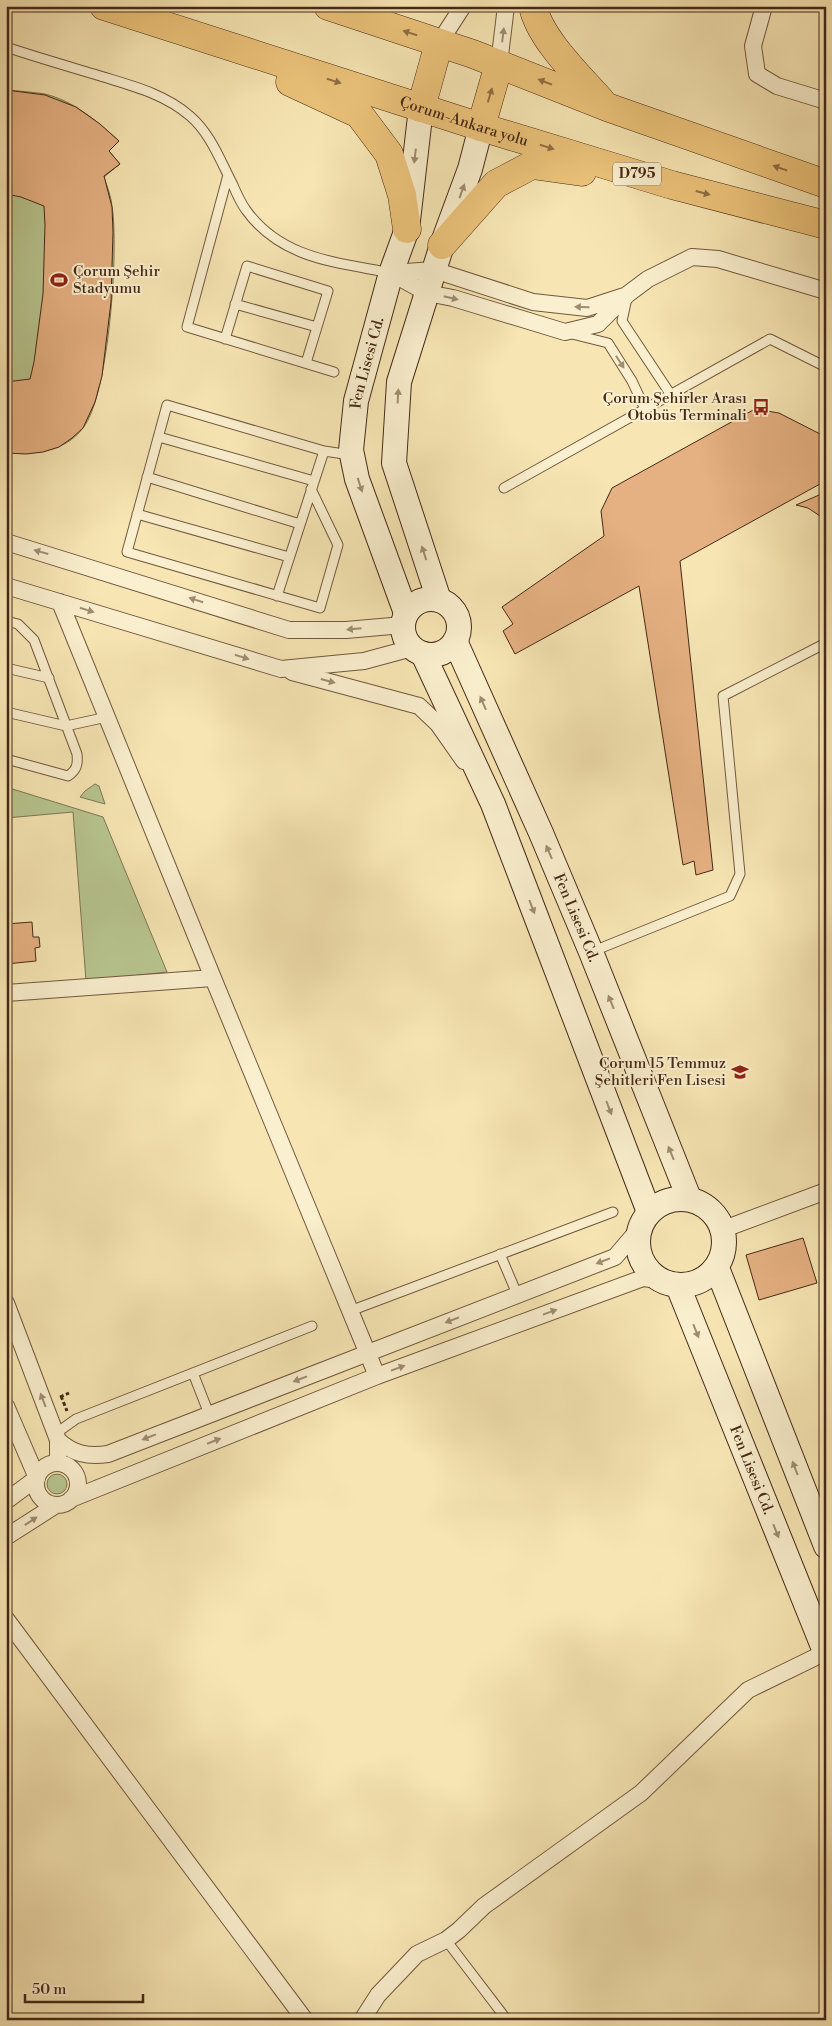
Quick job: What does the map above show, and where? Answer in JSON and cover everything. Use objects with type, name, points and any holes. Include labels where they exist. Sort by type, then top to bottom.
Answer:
[{"type":"highway","name":"Çorum-Ankara yolu","points":[[104,6],[189,35],[480,127],[672,185],[826,225]]},
{"type":"highway","points":[[328,6],[499,64],[607,107],[826,184]]},
{"type":"highway","points":[[533,6],[534,15],[557,52],[607,107]]},
{"type":"highway","points":[[189,35],[359,114],[389,154],[402,195],[407,229]]},
{"type":"highway","points":[[421,108],[439,43]]},
{"type":"highway","points":[[480,127],[499,64]]},
{"type":"highway","points":[[438,258],[496,184],[532,165],[672,185]]},
{"type":"street","points":[[439,43],[463,6]]},
{"type":"street","points":[[499,64],[506,6]]},
{"type":"street","points":[[764,6],[753,46],[757,74],[777,86],[826,101]]},
{"type":"street","name":"Fen Lisesi Cd.","points":[[404,619],[357,479],[353,456],[352,426],[356,401],[391,273],[407,229],[421,108]]},
{"type":"street","points":[[439,600],[394,463],[399,382],[438,258],[470,170],[480,127]]},
{"type":"street","points":[[391,273],[427,294],[452,298],[565,332],[598,324],[628,294],[648,279],[692,257],[718,259],[826,291]]},
{"type":"street","points":[[391,273],[438,258],[533,302],[587,308],[628,294]]},
{"type":"street","points":[[6,542],[289,630],[346,630],[404,619]]},
{"type":"street","points":[[6,586],[280,669],[419,706],[438,724],[493,804]]},
{"type":"street","points":[[280,669],[364,661],[417,651],[432,655],[441,653],[455,641],[459,624],[457,616],[446,603],[429,598],[420,600],[412,606],[404,619],[406,641],[417,651],[493,804],[644,1221],[638,1249],[645,1267],[669,1283]]},
{"type":"street","points":[[60,602],[212,978],[378,1376]]},
{"type":"street","name":"Fen Lisesi Cd.","points":[[455,641],[591,952],[689,1198]]},
{"type":"street","points":[[6,993],[212,978]]},
{"type":"street","points":[[724,1229],[826,1191]]},
{"type":"street","points":[[6,1406],[37,1478],[38,1492],[41,1497],[46,1502],[64,1502],[378,1376],[643,1278],[669,1283],[700,1282],[717,1268],[724,1252],[724,1229],[718,1217],[705,1205],[689,1198],[667,1200],[644,1221],[615,1256],[108,1454],[87,1456],[62,1465],[45,1467],[37,1478],[6,1501]]},
{"type":"street","points":[[717,1268],[826,1546]]},
{"type":"street","name":"Fen Lisesi Cd.","points":[[669,1283],[826,1652]]},
{"type":"street","points":[[6,1304],[57,1437],[62,1465],[75,1474],[77,1480],[75,1493],[64,1502],[6,1537]]},
{"type":"street","points":[[57,1437],[71,1450],[87,1456]]},
{"type":"street","points":[[6,1619],[305,2020]]},
{"type":"street","points":[[362,2020],[378,1995],[417,1954],[446,1940],[460,1930],[484,1906],[641,1793],[748,1690],[826,1652]]},
{"type":"lane","points":[[6,48],[147,90],[176,105],[191,116],[201,128],[213,145],[244,208],[271,237],[315,258],[391,273]]},
{"type":"lane","points":[[228,175],[187,327],[334,372]]},
{"type":"lane","points":[[225,338],[247,266],[328,291],[306,363]]},
{"type":"lane","points":[[628,294],[622,321],[670,395]]},
{"type":"lane","points":[[235,304],[317,328]]},
{"type":"lane","points":[[565,332],[608,343],[632,381],[645,409]]},
{"type":"lane","points":[[504,488],[770,339],[826,366]]},
{"type":"lane","points":[[159,437],[312,485],[338,545],[320,608],[127,552],[167,405],[324,451],[353,456]]},
{"type":"lane","points":[[277,596],[324,451]]},
{"type":"lane","points":[[148,477],[300,524]]},
{"type":"lane","points":[[137,514],[289,557]]},
{"type":"lane","points":[[6,621],[18,624],[34,640],[77,754],[78,762],[75,771],[68,776],[6,759]]},
{"type":"lane","points":[[591,952],[730,896],[740,874],[723,696],[826,643]]},
{"type":"lane","points":[[6,668],[48,678]]},
{"type":"lane","points":[[6,712],[66,726],[107,717]]},
{"type":"lane","points":[[350,1311],[613,1212]]},
{"type":"lane","points":[[500,1254],[518,1294]]},
{"type":"lane","points":[[57,1437],[76,1419],[312,1326]]},
{"type":"lane","points":[[193,1373],[209,1414]]},
{"type":"lane","points":[[446,1940],[507,2020]]},
{"type":"green space","name":"Çorum Şehir Stadyumu","points":[[6,90],[56,97],[76,107],[119,141],[109,151],[120,164],[104,177],[110,195],[114,226],[113,286],[105,355],[92,411],[83,428],[67,442],[48,450],[27,453],[6,453]]},
{"type":"green space","points":[[95,784],[99,786],[105,804],[80,797]]},
{"type":"green space","points":[[6,787],[103,817],[167,972],[86,981],[73,812],[6,818]]},
{"type":"green space","points":[[53,1474],[61,1474],[67,1480],[67,1488],[61,1494],[53,1494],[47,1488],[47,1480]]},
{"type":"building","name":"Çorum Şehir Stadyumu","points":[[6,90],[45,95],[76,107],[100,124],[119,141],[109,151],[120,164],[104,176],[112,207],[111,302],[102,376],[95,402],[83,428],[72,438],[59,447],[43,452],[26,454],[6,453],[6,382],[30,379],[34,362],[43,294],[44,206],[21,197],[6,194]]},
{"type":"building","points":[[755,409],[779,413],[826,437],[826,490],[820,484],[680,561],[713,870],[696,875],[694,861],[683,865],[639,586],[515,654],[503,631],[513,624],[502,607],[604,536],[601,511],[612,488]]},
{"type":"building","points":[[826,492],[826,520],[808,508],[796,505]]},
{"type":"building","points":[[32,922],[33,937],[39,937],[40,947],[35,948],[36,961],[6,964],[6,924]]},
{"type":"building","points":[[803,1238],[817,1283],[759,1300],[746,1255]]},
{"type":"place","name":"Çorum Şehir Stadyumu","points":[[59,280]]},
{"type":"place","name":"Çorum Şehirler Arası Otobüs Terminali","points":[[761,407]]},
{"type":"place","name":"Çorum 15 Temmuz Şehitleri Fen Lisesi","points":[[740,1072]]}]
